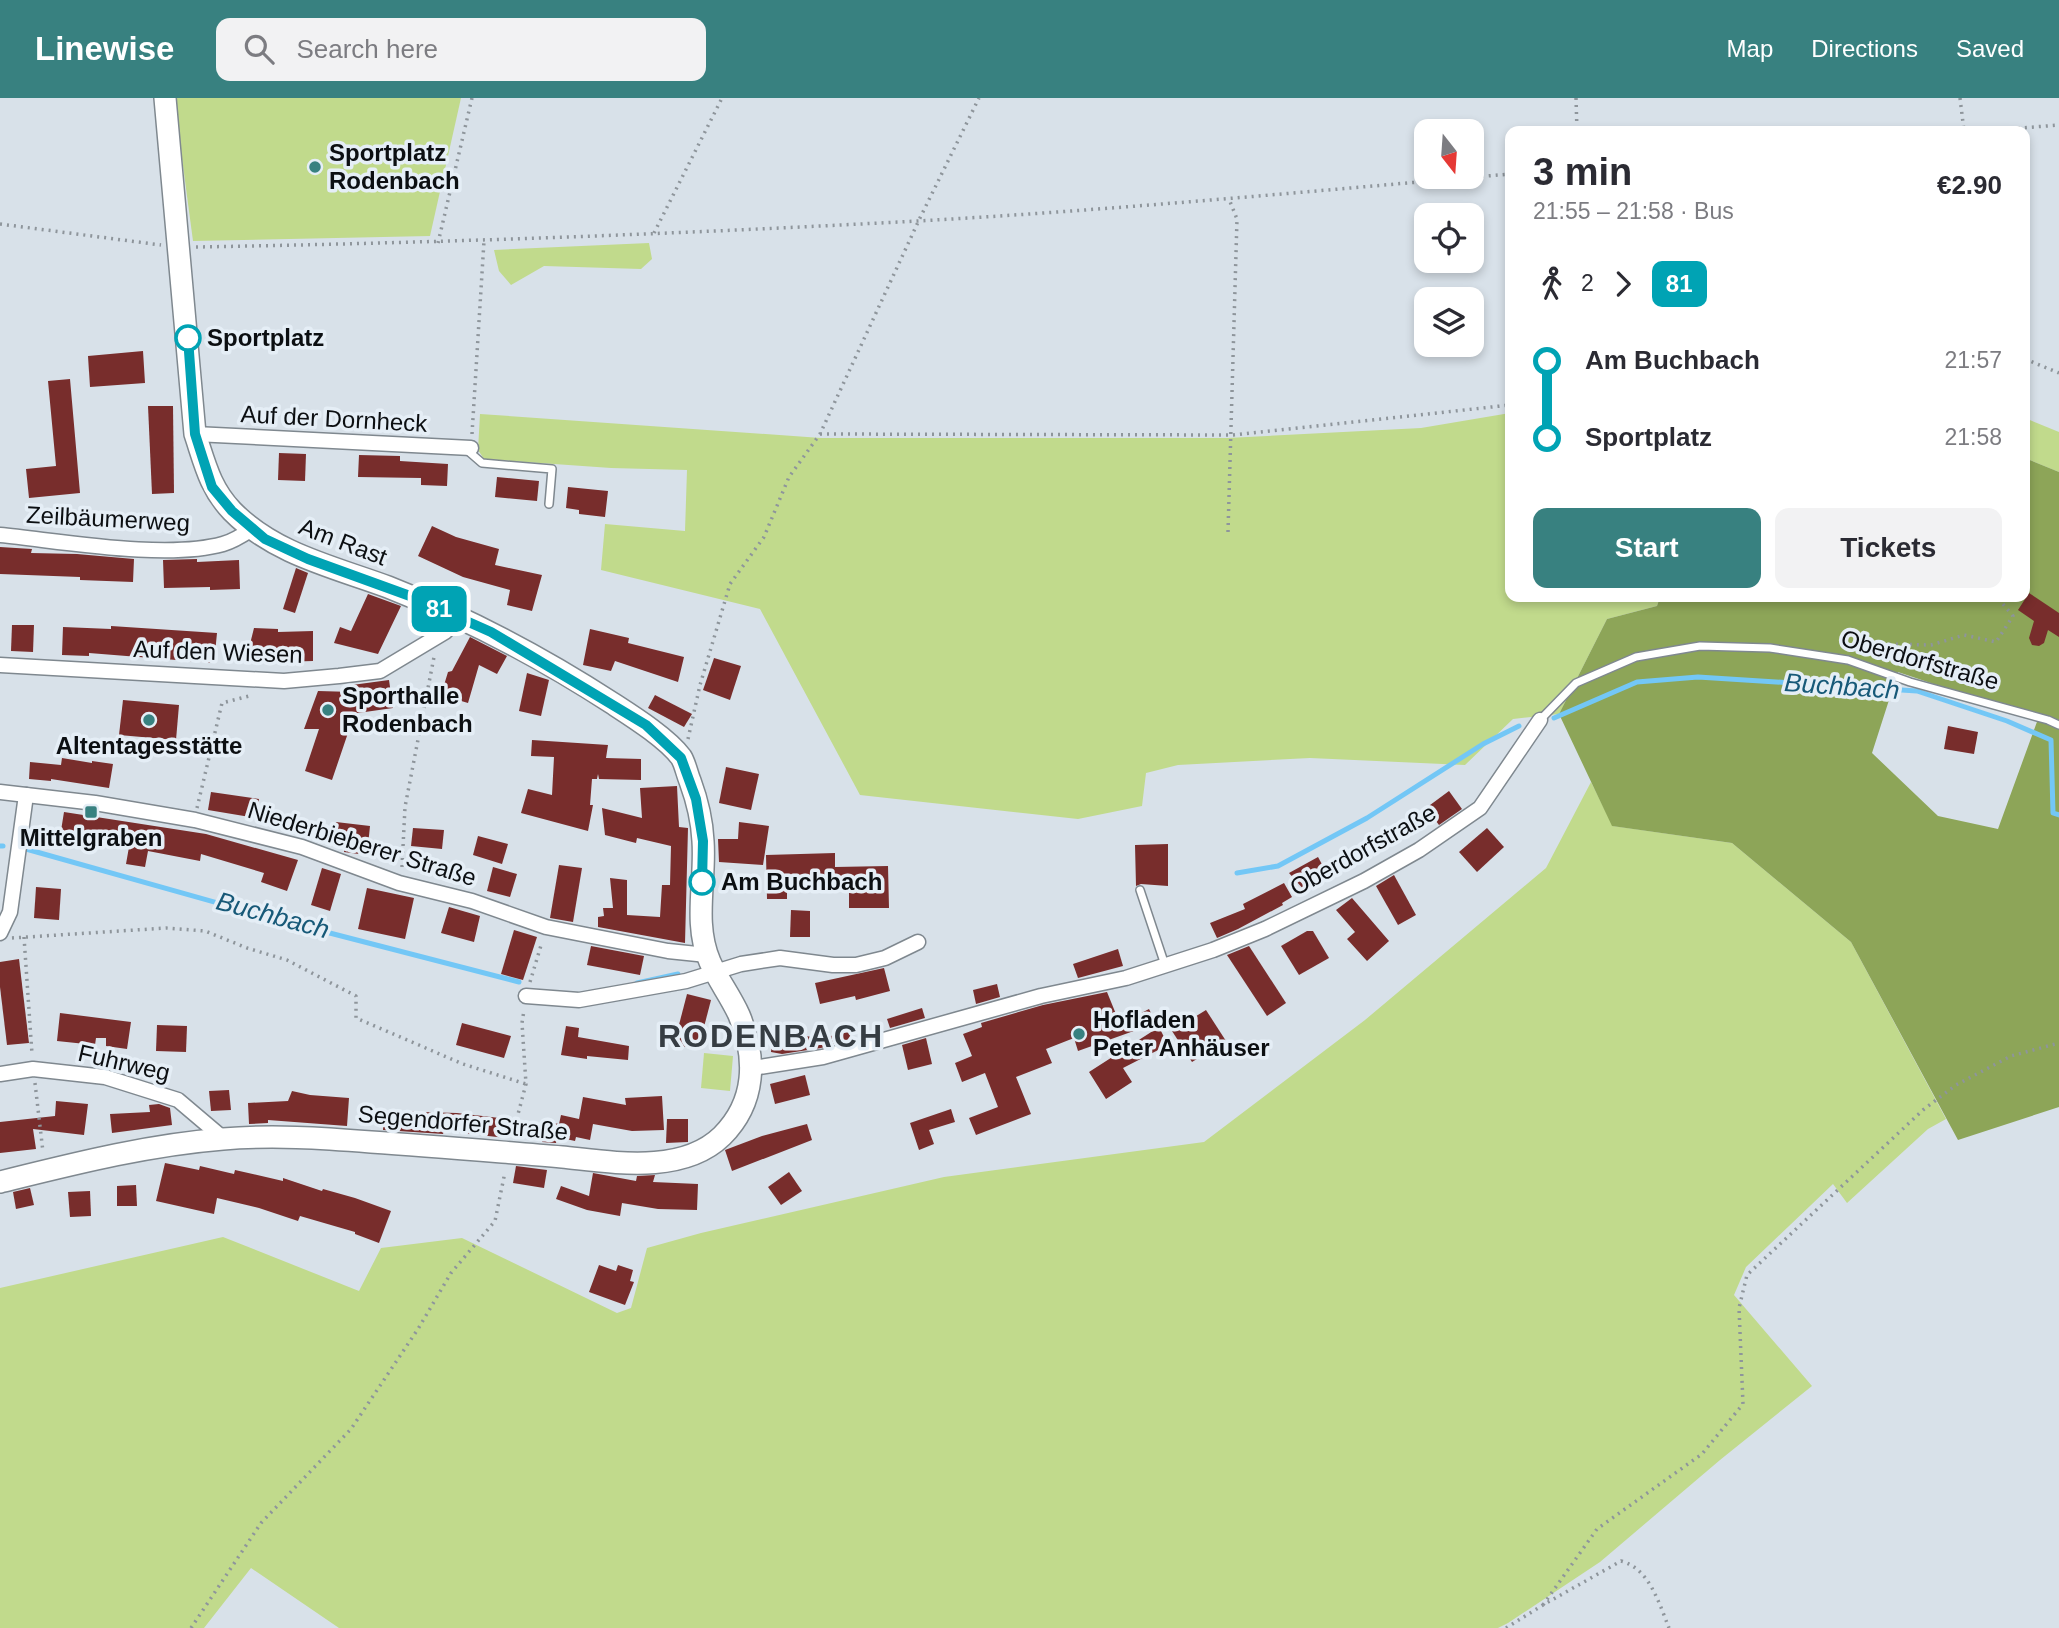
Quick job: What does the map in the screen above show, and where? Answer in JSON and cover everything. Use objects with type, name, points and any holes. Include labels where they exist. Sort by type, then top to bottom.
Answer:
[{"type":"street","name":"Am Rast","points":[[165,98],[195,434],[212,487],[232,511],[265,539],[308,559],[410,596],[491,632],[646,725],[681,758],[696,799],[703,841],[702,929],[711,964]]},
{"type":"street","name":"Auf der Dornheck","points":[[195,434],[468,448]]},
{"type":"street","name":"Zeilbäumerweg","points":[[0,535],[136,548],[181,549],[220,545],[252,529]]},
{"type":"street","name":"Auf den Wiesen","points":[[0,665],[284,681],[380,671],[445,632],[459,618]]},
{"type":"street","name":"Oberdorfstraße","points":[[753,1068],[823,1057],[1041,996],[1126,978],[1213,950],[1265,929],[1364,881],[1419,850],[1480,808],[1540,720]]},
{"type":"street","name":"Niederbieberer Straße","points":[[0,792],[195,820],[302,847],[399,883],[472,901],[547,927],[668,951],[711,964]]},
{"type":"street","points":[[1,933],[10,912],[26,795]]},
{"type":"street","points":[[526,996],[579,1000],[711,964],[741,964],[780,958],[833,965],[856,965],[885,958],[918,942]]},
{"type":"street","name":"Segendorfer Straße","points":[[0,1182],[151,1148],[224,1139],[294,1136],[599,1161],[654,1162],[679,1158],[702,1150],[720,1138],[737,1118],[747,1094],[753,1068],[739,1015],[711,964]]},
{"type":"street","name":"Fuhrweg","points":[[0,1074],[33,1069],[105,1077],[178,1100],[224,1139]]},
{"type":"lane","points":[[468,448],[482,463],[552,469],[549,504]]},
{"type":"lane","name":"Oberdorfstraße","points":[[1540,720],[1576,683],[1636,657],[1700,646],[1770,648],[1848,660],[1910,682],[2059,725]]},
{"type":"lane","points":[[1140,890],[1165,966]]},
{"type":"path","points":[[438,243],[472,98]]},
{"type":"path","points":[[654,233],[722,98]]},
{"type":"path","points":[[681,758],[692,727],[700,685],[730,584],[764,537],[789,477],[820,434],[979,98]]},
{"type":"path","points":[[1576,98],[1577,126]]},
{"type":"path","points":[[1960,98],[1963,126]]},
{"type":"path","points":[[2030,127],[2059,125]]},
{"type":"path","points":[[0,224],[179,248],[438,243],[919,220],[1229,199],[1505,174]]},
{"type":"path","points":[[1228,532],[1233,435],[1237,219],[1229,199]]},
{"type":"path","points":[[468,448],[484,241]]},
{"type":"path","points":[[2030,361],[2059,373]]},
{"type":"path","points":[[820,434],[1233,435],[1505,406]]},
{"type":"path","points":[[1848,660],[1881,644],[1931,645],[1964,635],[1996,642],[2013,615],[2001,602]]},
{"type":"path","points":[[399,883],[403,862],[405,807],[433,670],[436,643],[433,638]]},
{"type":"path","points":[[195,820],[222,703],[257,695]]},
{"type":"path","points":[[191,1628],[261,1522],[351,1429],[418,1329],[451,1273],[495,1221],[508,1153],[526,1084],[522,1023],[526,996],[547,927]]},
{"type":"path","points":[[1,933],[8,938],[166,928],[205,931],[287,960],[356,996],[356,1018],[463,1064],[526,1084]]},
{"type":"path","points":[[24,937],[33,1065]]},
{"type":"path","points":[[1543,1605],[1597,1529],[1702,1454],[1743,1404],[1739,1308],[1747,1275],[1923,1110],[1956,1085],[2011,1056],[2059,1043]]},
{"type":"path","points":[[36,1090],[44,1161]]},
{"type":"path","points":[[1506,1628],[1621,1562],[1633,1564],[1654,1590],[1669,1628]]},
{"type":"green space","name":"Sportplatz Rodenbach","points":[[174,98],[461,98],[430,236],[193,241]]},
{"type":"green space","points":[[649,243],[652,259],[641,269],[544,266],[511,285],[499,271],[494,250]]},
{"type":"green space","points":[[480,414],[821,438],[1228,438],[1421,428],[1505,414],[1505,602],[1658,602],[1657,606],[1607,619],[1559,714],[1513,719],[1465,765],[1310,758],[1178,765],[1146,773],[1142,806],[1078,819],[860,795],[760,609],[601,570],[605,524],[685,531],[687,470],[611,468],[484,459],[478,450]]},
{"type":"green space","points":[[2030,420],[2059,432],[2059,472],[2030,460]]},
{"type":"green space","points":[[2030,460],[2059,472],[2059,1107],[1958,1140],[1851,942],[1732,843],[1612,826],[1559,714],[1607,619],[1657,606],[1658,602],[2030,602]],"holes":[[[1898,672],[2038,719],[1998,829],[1938,816],[1872,753]]]},
{"type":"green space","points":[[1591,782],[1613,826],[1732,843],[1851,942],[1946,1119],[1928,1129],[1847,1203],[1833,1184],[1746,1267],[1734,1295],[1812,1386],[1600,1562],[1508,1623],[1498,1628],[339,1628],[251,1568],[204,1628],[0,1628],[0,1288],[223,1237],[359,1291],[381,1248],[462,1238],[617,1313],[631,1308],[647,1248],[944,1177],[1204,1142],[1365,1020],[1546,868]]},
{"type":"green space","points":[[704,1053],[733,1056],[730,1091],[701,1088]]},
{"type":"building","points":[[143,351],[145,383],[90,387],[88,356]]},
{"type":"building","points":[[70,379],[80,493],[29,498],[26,469],[56,466],[48,381]]},
{"type":"building","points":[[148,406],[173,406],[174,493],[152,494]]},
{"type":"building","points":[[279,453],[306,454],[305,481],[278,480]]},
{"type":"building","points":[[359,455],[400,456],[400,461],[448,464],[447,486],[421,485],[421,478],[358,477]]},
{"type":"building","points":[[497,477],[539,481],[537,501],[495,497]]},
{"type":"building","points":[[568,487],[608,491],[605,517],[579,514],[579,510],[566,508]]},
{"type":"building","points":[[432,526],[456,537],[499,549],[495,565],[542,575],[532,611],[507,605],[510,590],[463,577],[418,556]]},
{"type":"building","points":[[0,547],[32,549],[31,553],[134,559],[133,582],[0,574]]},
{"type":"building","points":[[197,559],[197,562],[239,560],[240,589],[164,588],[163,560]]},
{"type":"building","points":[[296,568],[308,573],[295,613],[283,609]]},
{"type":"building","points":[[368,594],[401,606],[378,654],[334,643],[340,627],[351,631]]},
{"type":"building","points":[[2030,594],[2059,613],[2059,637],[2048,630],[2044,643],[2039,646],[2032,645],[2029,638],[2034,621],[2018,610],[2023,602],[2030,602]]},
{"type":"building","points":[[12,625],[34,625],[33,652],[11,651]]},
{"type":"building","points":[[111,626],[217,633],[214,663],[89,653],[89,656],[62,655],[63,627],[111,629]]},
{"type":"building","points":[[254,628],[278,629],[278,632],[313,631],[313,661],[250,663]]},
{"type":"building","points":[[590,629],[629,638],[628,643],[684,657],[678,682],[615,661],[611,671],[583,665]]},
{"type":"building","points":[[470,637],[507,656],[497,674],[479,665],[468,703],[441,695],[448,672],[452,671]]},
{"type":"building","points":[[714,658],[741,666],[730,700],[703,690]]},
{"type":"building","points":[[527,673],[549,680],[541,716],[519,711]]},
{"type":"building","points":[[389,680],[393,708],[351,714],[351,730],[332,780],[305,771],[319,729],[304,729],[318,691],[353,692],[352,685]]},
{"type":"building","points":[[655,695],[692,714],[684,727],[648,708]]},
{"type":"building","name":"Altentagesstätte","points":[[123,700],[179,705],[176,740],[119,735]]},
{"type":"building","points":[[1948,726],[1978,732],[1974,754],[1944,749]]},
{"type":"building","points":[[532,740],[608,745],[606,758],[641,759],[641,780],[599,779],[598,774],[597,779],[592,779],[590,805],[593,805],[588,831],[521,813],[528,789],[552,795],[554,757],[531,756]]},
{"type":"building","points":[[62,758],[113,764],[109,788],[51,779],[29,779],[30,762],[61,765]]},
{"type":"building","points":[[726,767],[759,774],[751,810],[719,803]]},
{"type":"building","points":[[677,786],[679,827],[688,828],[685,943],[598,927],[598,917],[604,916],[603,908],[613,908],[610,878],[627,880],[627,915],[660,917],[662,885],[670,885],[671,846],[637,838],[636,843],[605,835],[602,808],[642,818],[640,788]]},
{"type":"building","points":[[1449,791],[1462,809],[1439,825],[1426,808]]},
{"type":"building","points":[[211,792],[259,799],[256,818],[208,810]]},
{"type":"building","points":[[64,812],[206,834],[298,860],[287,891],[261,882],[264,873],[201,854],[200,861],[148,851],[145,867],[126,864],[129,847],[60,837]]},
{"type":"building","points":[[336,822],[370,826],[367,855],[344,852],[345,845],[330,841]]},
{"type":"building","points":[[739,822],[769,826],[763,865],[719,862],[718,839],[738,839]]},
{"type":"building","points":[[413,828],[444,830],[442,849],[411,846]]},
{"type":"building","points":[[1487,828],[1504,847],[1477,872],[1459,852]]},
{"type":"building","points":[[478,836],[508,844],[502,864],[473,855]]},
{"type":"building","points":[[1168,844],[1168,886],[1136,886],[1135,845]]},
{"type":"building","points":[[835,853],[835,867],[888,866],[889,908],[849,908],[849,882],[787,884],[787,899],[767,899],[766,855]]},
{"type":"building","points":[[1318,857],[1329,877],[1305,891],[1289,873]]},
{"type":"building","points":[[559,865],[582,868],[573,922],[550,918]]},
{"type":"building","points":[[493,867],[517,874],[510,897],[487,891]]},
{"type":"building","points":[[322,868],[341,874],[330,911],[311,905]]},
{"type":"building","points":[[1394,875],[1416,915],[1398,925],[1376,886]]},
{"type":"building","points":[[1284,883],[1292,897],[1282,903],[1283,905],[1217,938],[1210,923],[1245,909],[1243,904]]},
{"type":"building","points":[[36,887],[61,889],[59,920],[34,918]]},
{"type":"building","points":[[367,888],[414,898],[405,939],[358,929]]},
{"type":"building","points":[[1352,898],[1389,941],[1367,961],[1347,939],[1355,932],[1336,910]]},
{"type":"building","points":[[449,907],[480,916],[474,942],[441,933]]},
{"type":"building","points":[[791,910],[810,911],[810,937],[790,937]]},
{"type":"building","points":[[514,930],[537,937],[523,980],[501,974]]},
{"type":"building","points":[[1307,931],[1313,931],[1329,958],[1299,975],[1281,946]]},
{"type":"building","points":[[591,946],[644,956],[640,975],[587,965]]},
{"type":"building","points":[[1249,946],[1286,1003],[1267,1016],[1227,955]]},
{"type":"building","points":[[1118,949],[1123,966],[1078,978],[1073,964]]},
{"type":"building","points":[[19,959],[29,1043],[7,1045],[0,987],[0,962]]},
{"type":"building","points":[[884,968],[890,991],[856,1000],[855,996],[820,1004],[815,983]]},
{"type":"building","points":[[997,984],[1000,997],[976,1004],[973,990]]},
{"type":"building","points":[[1107,992],[1120,1024],[1149,1009],[1156,1023],[1078,1051],[1074,1038],[1046,1049],[1052,1063],[1016,1077],[1031,1114],[976,1135],[969,1118],[998,1107],[985,1073],[962,1082],[955,1063],[972,1056],[963,1034],[982,1027],[981,1023],[1043,1005]]},
{"type":"building","points":[[687,994],[711,1000],[698,1050],[674,1044]]},
{"type":"building","points":[[922,1008],[925,1018],[890,1028],[887,1019]]},
{"type":"building","points":[[1206,1010],[1226,1041],[1192,1062],[1172,1031]]},
{"type":"building","points":[[60,1013],[131,1022],[127,1049],[106,1046],[106,1038],[96,1038],[95,1045],[57,1041]]},
{"type":"building","points":[[462,1023],[511,1036],[504,1058],[456,1045]]},
{"type":"building","points":[[157,1025],[187,1026],[186,1052],[156,1051]]},
{"type":"building","points":[[566,1026],[579,1028],[578,1037],[629,1046],[628,1060],[561,1055]]},
{"type":"building","points":[[1159,1027],[1168,1045],[1123,1068],[1132,1082],[1106,1099],[1089,1072]]},
{"type":"building","points":[[773,1032],[821,1038],[849,1032],[851,1039],[821,1048],[782,1054],[771,1052]]},
{"type":"building","points":[[926,1038],[932,1064],[908,1070],[902,1045]]},
{"type":"building","points":[[805,1075],[810,1095],[775,1104],[770,1084]]},
{"type":"building","points":[[229,1090],[231,1110],[211,1111],[209,1091]]},
{"type":"building","points":[[292,1091],[349,1098],[347,1126],[268,1120],[268,1123],[249,1124],[248,1103],[288,1101]]},
{"type":"building","points":[[662,1096],[664,1130],[632,1131],[593,1124],[590,1140],[576,1137],[575,1141],[557,1137],[556,1143],[542,1142],[546,1122],[559,1124],[561,1115],[579,1119],[583,1097],[626,1105],[625,1098]]},
{"type":"building","points":[[56,1101],[88,1104],[84,1135],[33,1129],[36,1149],[0,1153],[0,1122],[55,1116]]},
{"type":"building","points":[[159,1104],[170,1108],[172,1125],[112,1133],[110,1114],[150,1112],[149,1105]]},
{"type":"building","points":[[951,1109],[955,1122],[929,1130],[934,1144],[919,1150],[910,1123]]},
{"type":"building","points":[[384,1111],[457,1113],[508,1119],[506,1138],[444,1131],[443,1134],[383,1130]]},
{"type":"building","points":[[667,1119],[688,1119],[688,1142],[666,1143]]},
{"type":"building","points":[[807,1124],[812,1140],[732,1171],[725,1150],[762,1136]]},
{"type":"building","points":[[165,1163],[199,1170],[200,1166],[234,1174],[235,1170],[283,1181],[283,1178],[391,1211],[379,1243],[355,1232],[300,1216],[298,1221],[217,1198],[214,1214],[156,1201]]},
{"type":"building","points":[[516,1166],[547,1170],[544,1188],[513,1183]]},
{"type":"building","points":[[789,1172],[802,1191],[781,1205],[768,1187]]},
{"type":"building","points":[[593,1173],[636,1181],[637,1176],[655,1175],[653,1182],[698,1184],[697,1210],[658,1209],[622,1203],[620,1216],[587,1210],[556,1199],[561,1186],[589,1196]]},
{"type":"building","points":[[136,1185],[137,1206],[117,1206],[117,1186]]},
{"type":"building","points":[[30,1188],[34,1205],[16,1209],[13,1192]]},
{"type":"building","points":[[90,1191],[91,1216],[70,1217],[68,1192]]},
{"type":"building","points":[[599,1265],[616,1271],[618,1265],[633,1270],[630,1281],[634,1282],[625,1305],[589,1292]]},
{"type":"waterway","name":"Buchbach","points":[[1554,718],[1637,682],[1698,677],[1917,691],[2007,721],[2051,740],[2053,813],[2059,815]]},
{"type":"waterway","name":"Buchbach","points":[[1237,873],[1278,866],[1367,818],[1483,744],[1519,726]]},
{"type":"waterway","name":"Buchbach","points":[[26,849],[264,916],[519,982]]},
{"type":"waterway","name":"Buchbach","points":[[637,983],[678,974]]},
{"type":"bus line","name":"81","points":[[188,338],[195,434],[212,487],[232,511],[265,539],[308,559],[410,596],[491,632],[646,725],[681,758],[696,799],[703,841],[702,882]]},
{"type":"place","name":"Sportplatz Rodenbach","points":[[315,167]]},
{"type":"place","name":"Sportplatz","points":[[188,338]]},
{"type":"place","name":"Sporthalle Rodenbach","points":[[328,710]]},
{"type":"place","name":"Altentagesstätte","points":[[149,720]]},
{"type":"place","name":"Mittelgraben","points":[[91,812]]},
{"type":"place","name":"Am Buchbach","points":[[702,882]]},
{"type":"place","name":"Hofladen Peter Anhäuser","points":[[1079,1034]]},
{"type":"district","name":"RODENBACH","points":[[771,1036]]}]
